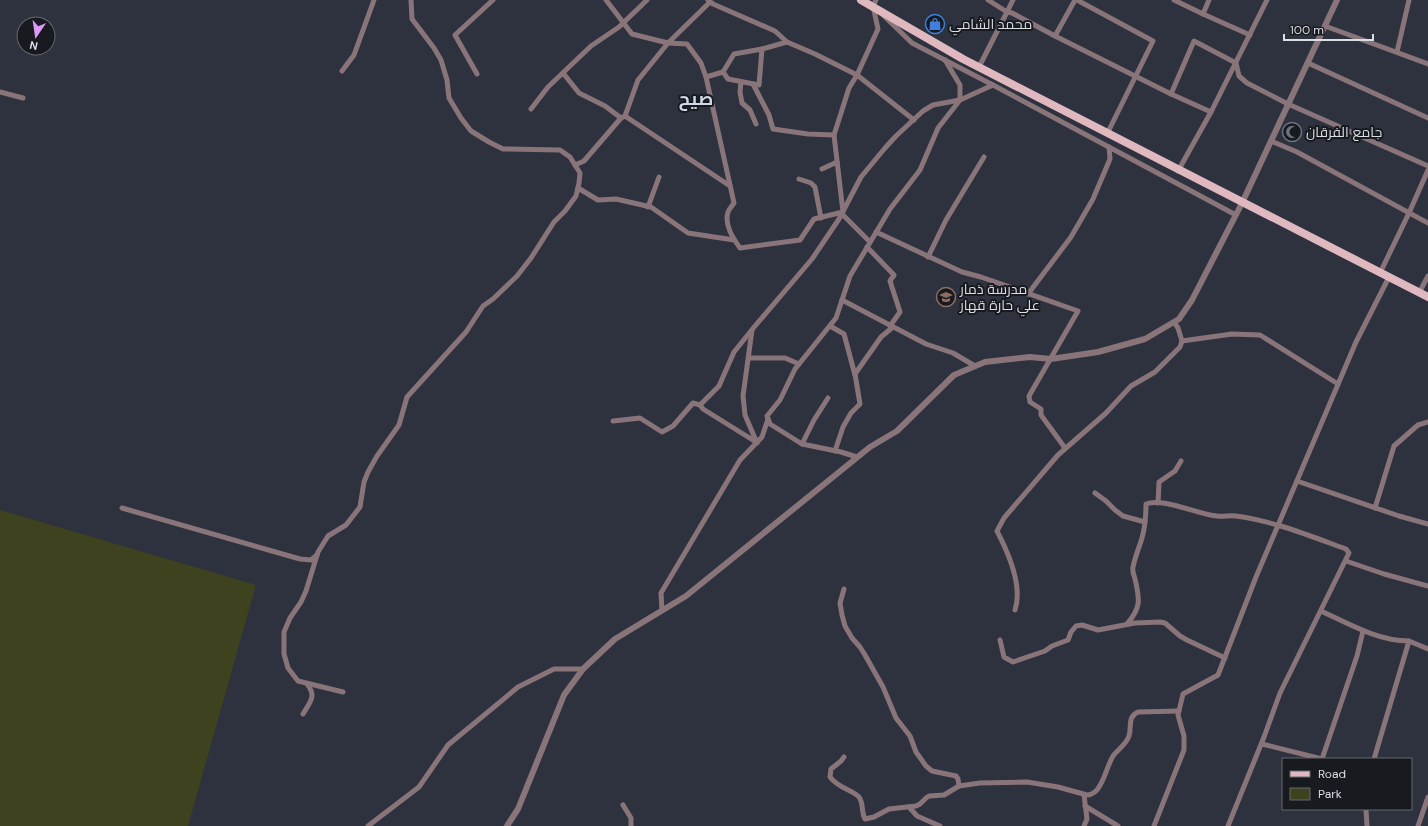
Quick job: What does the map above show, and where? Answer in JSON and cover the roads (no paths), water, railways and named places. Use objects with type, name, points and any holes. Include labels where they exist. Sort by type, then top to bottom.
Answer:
[{"type":"main road","points":[[861,0],[875,3],[979,67],[1107,134],[1428,297]]},
{"type":"street","points":[[342,71],[354,55],[374,0]]},
{"type":"street","points":[[343,692],[298,681],[288,668],[284,654],[284,632],[290,618],[301,602],[311,578],[318,555],[328,536],[346,525],[360,507],[364,482],[368,472],[377,456],[399,425],[407,397],[466,332],[483,306],[517,276],[531,258],[554,222],[565,211],[576,196],[580,173],[570,157],[560,150],[503,149],[471,131],[461,118],[450,98],[447,80],[441,60],[434,48],[412,19],[411,0]]},
{"type":"street","points":[[477,74],[455,35],[493,0]]},
{"type":"street","points":[[606,0],[632,34],[668,42],[686,44],[701,63],[706,77],[734,203],[728,212],[728,226],[734,240],[740,248],[800,240],[814,219],[842,213]]},
{"type":"street","points":[[531,109],[548,87],[591,46],[623,23],[647,0]]},
{"type":"street","points":[[988,0],[1007,12],[1012,13],[1054,36],[1211,112]]},
{"type":"street","points":[[979,67],[1013,0]]},
{"type":"street","points":[[1054,36],[1076,0],[1152,41],[1107,134]]},
{"type":"street","points":[[1174,0],[1250,35]]},
{"type":"street","points":[[1203,14],[1209,0]]},
{"type":"street","points":[[1178,170],[1211,112],[1267,0]]},
{"type":"street","points":[[507,826],[518,809],[564,694],[584,668],[614,639],[686,596],[857,457],[896,431],[954,375],[985,362],[1030,357],[1052,359],[1098,352],[1145,339],[1179,319],[1192,300],[1242,203],[1337,0]]},
{"type":"street","points":[[1397,52],[1409,0]]},
{"type":"street","points":[[575,165],[584,161],[623,117],[638,80],[668,42],[709,1],[776,31],[787,42],[857,75],[914,120]]},
{"type":"street","points":[[875,3],[912,43],[1236,215]]},
{"type":"street","points":[[855,375],[881,337],[892,326],[900,312],[890,281],[894,275],[842,213],[834,135],[848,88],[857,75],[878,30],[875,3]]},
{"type":"street","points":[[1325,26],[1428,64]]},
{"type":"street","points":[[1172,94],[1194,41],[1236,63],[1239,76],[1247,83],[1288,104],[1428,166]]},
{"type":"street","points":[[706,77],[723,72],[734,54],[762,49],[787,42]]},
{"type":"street","points":[[723,72],[728,79],[759,85],[762,49]]},
{"type":"street","points":[[662,611],[661,593],[740,460],[762,437],[768,419],[767,416],[780,400],[795,369],[836,318],[850,276],[868,244],[890,209],[920,170],[938,128],[960,100],[960,85],[945,60]]},
{"type":"street","points":[[1308,63],[1428,118]]},
{"type":"street","points":[[563,73],[579,93],[623,117],[730,186]]},
{"type":"street","points":[[741,82],[740,92],[742,103],[750,110],[756,124]]},
{"type":"street","points":[[753,84],[770,115],[773,129],[808,134],[834,135]]},
{"type":"street","points":[[700,405],[719,386],[734,352],[812,259],[842,213],[861,177],[896,136],[923,111],[933,105],[960,100],[993,85]]},
{"type":"street","points":[[0,92],[23,98]]},
{"type":"street","points":[[1271,141],[1298,152],[1428,223]]},
{"type":"street","points":[[1028,294],[1071,237],[1093,199],[1110,159],[1109,147]]},
{"type":"street","points":[[928,257],[946,220],[984,157]]},
{"type":"street","points":[[822,169],[837,162]]},
{"type":"street","points":[[1380,273],[1428,170]]},
{"type":"street","points":[[648,207],[659,177]]},
{"type":"street","points":[[799,179],[811,183],[815,187],[821,218]]},
{"type":"street","points":[[578,188],[598,200],[616,199],[648,207],[688,233],[734,240]]},
{"type":"street","points":[[876,232],[962,272],[981,277],[1078,311],[1052,359],[1029,396],[1030,402],[1041,409],[1041,415],[1065,448]]},
{"type":"street","points":[[1419,293],[1428,276]]},
{"type":"street","points":[[1154,826],[1184,750],[1184,736],[1178,715],[1183,694],[1218,675],[1256,577],[1338,384],[1370,313],[1389,277]]},
{"type":"street","points":[[842,300],[926,344],[953,353],[975,366]]},
{"type":"street","points":[[1015,610],[1018,602],[1018,590],[1006,547],[997,531],[1004,518],[1065,448],[1106,413],[1131,386],[1155,372],[1180,347],[1182,341],[1178,328],[1174,322]]},
{"type":"street","points":[[830,326],[844,334],[855,375],[860,404],[851,412],[835,451]]},
{"type":"street","points":[[752,329],[743,396],[745,415],[756,443]]},
{"type":"street","points":[[1182,341],[1232,334],[1260,335],[1338,384]]},
{"type":"street","points":[[749,358],[785,358],[799,364]]},
{"type":"street","points":[[802,444],[814,420],[828,398]]},
{"type":"street","points":[[612,421],[640,418],[662,432],[673,426],[693,403],[700,405],[703,409],[756,443]]},
{"type":"street","points":[[768,419],[770,424],[802,444],[857,457]]},
{"type":"street","points":[[1375,508],[1394,446],[1418,425],[1428,422]]},
{"type":"street","points":[[1158,503],[1159,482],[1175,471],[1181,461]]},
{"type":"street","points":[[1297,481],[1375,508],[1428,524]]},
{"type":"street","points":[[1095,493],[1123,516],[1145,522]]},
{"type":"street","points":[[1127,624],[1136,613],[1140,599],[1132,569],[1142,538],[1146,504],[1151,502],[1217,516],[1234,516],[1278,525],[1346,549],[1349,553],[1280,693],[1262,744],[1228,826]]},
{"type":"street","points":[[122,508],[300,559],[311,560],[318,555]]},
{"type":"street","points":[[1346,561],[1384,574],[1428,586]]},
{"type":"street","points":[[844,589],[840,603],[845,626],[852,638],[860,647],[883,687],[896,718],[910,736],[916,752],[926,766],[932,771],[956,776],[959,786]]},
{"type":"street","points":[[1321,611],[1363,631],[1398,641],[1409,641],[1428,650]]},
{"type":"street","points":[[1000,640],[1004,657],[1013,662],[1045,652],[1052,646],[1068,640],[1071,632],[1076,626],[1085,625],[1098,630],[1152,621],[1165,623],[1180,636],[1225,658]]},
{"type":"street","points":[[1322,758],[1357,656],[1363,631]]},
{"type":"street","points":[[1374,758],[1409,641]]},
{"type":"street","points":[[368,826],[419,787],[448,745],[518,687],[554,669],[584,668]]},
{"type":"street","points":[[303,714],[313,697],[307,684]]},
{"type":"street","points":[[844,757],[829,771],[830,777],[839,786],[853,793],[859,798],[863,807],[863,816],[865,819],[874,817],[890,809],[920,804],[929,796],[944,795],[959,786],[980,782],[1027,782],[1058,787],[1084,795],[1090,795],[1098,789],[1116,751],[1122,746],[1129,736],[1131,719],[1136,713],[1179,711]]},
{"type":"street","points":[[1262,744],[1318,758]]},
{"type":"street","points":[[1084,795],[1087,819],[1084,826]]},
{"type":"street","points":[[1418,826],[1428,797]]},
{"type":"street","points":[[623,805],[631,818],[631,826]]},
{"type":"street","points":[[1086,806],[1118,826]]},
{"type":"street","points":[[909,807],[917,816],[940,826]]},
{"type":"street","points":[[1366,810],[1367,826]]},
{"type":"place","name":"محمد الشامي","points":[[935,24]]},
{"type":"place","name":"جامع الفرقان","points":[[1292,132]]},
{"type":"place","name":"مدرسة ذمار علي حارة قهار","points":[[946,297]]},
{"type":"district","name":"صيح","points":[[696,99]]}]
